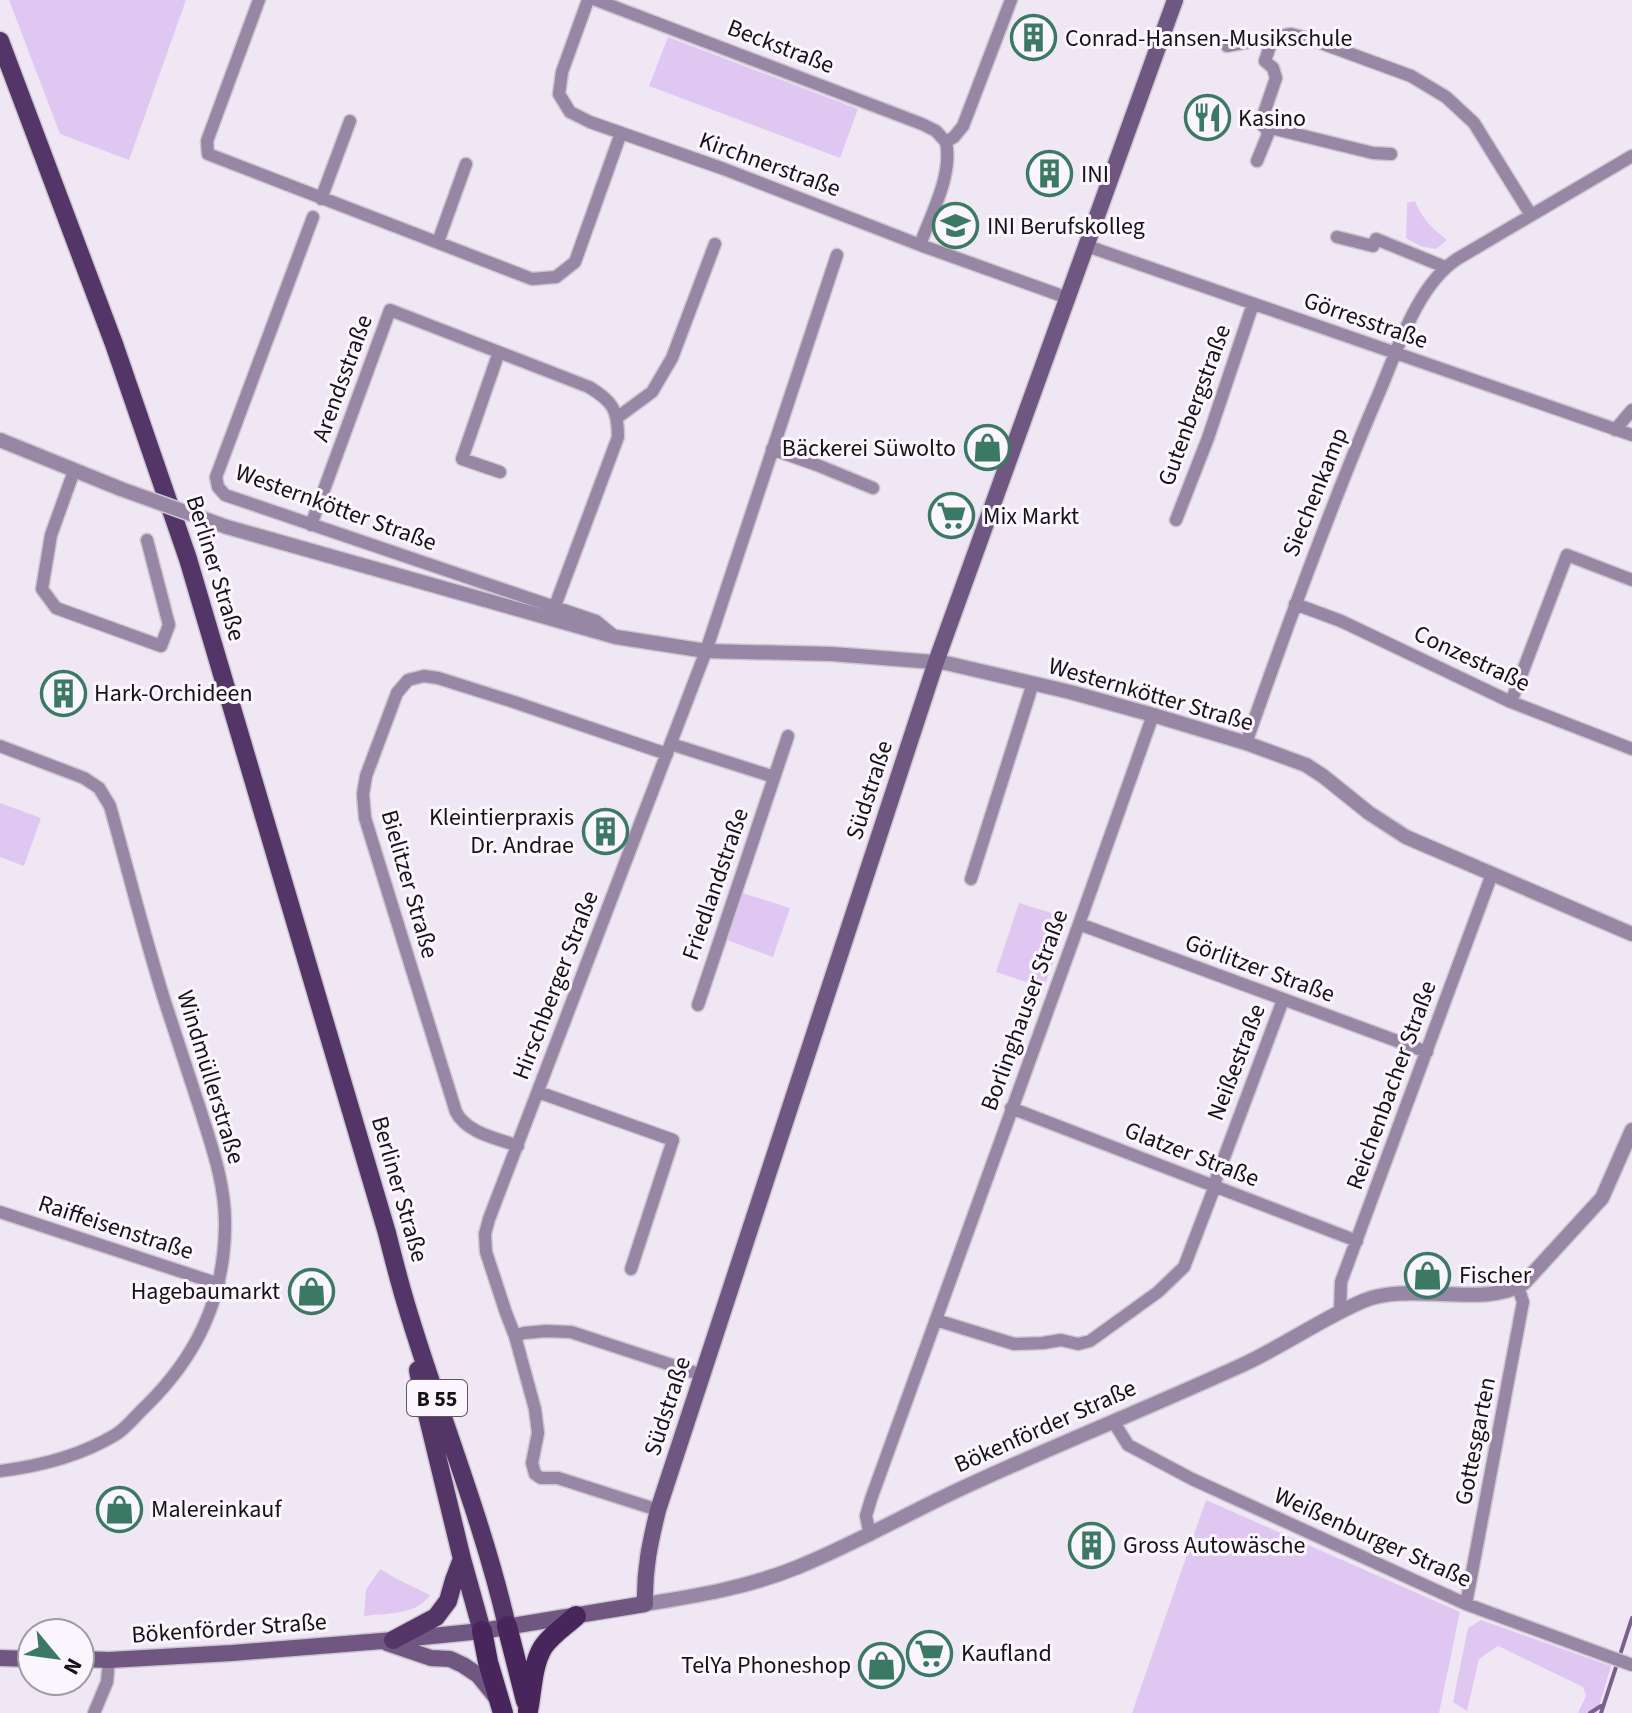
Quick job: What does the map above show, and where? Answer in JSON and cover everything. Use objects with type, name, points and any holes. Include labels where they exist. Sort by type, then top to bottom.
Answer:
[{"type":"highway","points":[[529,1712],[538,1656],[554,1634],[576,1616]]},
{"type":"highway","name":"Berliner Straße","points":[[507,1626],[529,1712]]},
{"type":"highway","name":"Berliner Straße","points":[[482,1631],[501,1708]]},
{"type":"main road","name":"Südstraße","points":[[645,1604],[647,1553],[658,1510],[936,662],[1175,0]]},
{"type":"main road","name":"Berliner Straße","points":[[0,41],[114,344],[188,559],[406,1304],[469,1493],[507,1626]]},
{"type":"main road","name":"Berliner Straße","points":[[406,1304],[425,1406],[482,1631]]},
{"type":"main road","points":[[387,1641],[436,1617],[448,1601],[462,1559]]},
{"type":"main road","name":"Bökenförder Straße","points":[[96,1660],[387,1641],[482,1631],[645,1604]]},
{"type":"main road","points":[[387,1641],[431,1658],[450,1659],[463,1665],[489,1686],[501,1708]]},
{"type":"street","points":[[259,0],[207,141],[208,154],[532,279],[556,277],[575,262],[621,133]]},
{"type":"street","name":"Kirchnerstraße","points":[[588,0],[562,72],[559,94],[570,112],[1068,298]]},
{"type":"street","name":"Beckstraße","points":[[596,0],[922,124],[936,131],[946,142]]},
{"type":"street","points":[[920,245],[948,169],[946,142],[963,126],[1011,0]]},
{"type":"street","points":[[1227,46],[1291,34],[1411,76],[1446,97],[1474,123],[1531,215]]},
{"type":"street","points":[[1257,161],[1268,134],[1262,123],[1263,115],[1276,78],[1273,68],[1265,61],[1273,37]]},
{"type":"street","points":[[321,199],[350,121]]},
{"type":"street","points":[[1263,126],[1373,153],[1391,154]]},
{"type":"street","name":"Siechenkamp","points":[[1246,743],[1343,478],[1413,313],[1434,280],[1445,267],[1632,156]]},
{"type":"street","points":[[438,242],[466,164]]},
{"type":"street","name":"Westernkötter Straße","points":[[313,217],[216,477],[218,487],[225,495],[596,621],[616,637]]},
{"type":"street","points":[[1337,237],[1373,246],[1376,239],[1445,267]]},
{"type":"street","points":[[555,606],[618,437],[618,417],[652,392],[672,358],[715,244]]},
{"type":"street","name":"Görresstraße","points":[[1087,246],[1632,435]]},
{"type":"street","name":"Hirschberger Straße","points":[[658,1510],[558,1478],[541,1478],[535,1474],[532,1463],[538,1433],[535,1409],[515,1336],[486,1252],[485,1234],[706,651],[837,255]]},
{"type":"street","name":"Gutenbergstraße","points":[[1176,520],[1208,438],[1253,304]]},
{"type":"street","name":"Arendsstraße","points":[[311,525],[390,310],[589,387],[604,396],[618,417]]},
{"type":"street","points":[[499,352],[462,459],[500,472]]},
{"type":"street","points":[[1615,430],[1632,410]]},
{"type":"street","name":"Westernkötter Straße","points":[[0,440],[74,471],[227,527],[616,637],[706,651],[832,654],[946,663],[1033,683],[1246,743],[1306,765],[1406,837],[1632,934]]},
{"type":"street","points":[[772,449],[873,488]]},
{"type":"street","points":[[74,471],[51,535],[42,589],[56,608],[161,646],[169,625],[147,540]]},
{"type":"street","points":[[1511,702],[1567,555],[1632,580]]},
{"type":"street","name":"Conzestraße","points":[[1295,604],[1341,621],[1511,702],[1632,749]]},
{"type":"street","name":"Bielitzer Straße","points":[[518,1146],[470,1128],[456,1112],[365,818],[363,794],[366,776],[397,693],[408,680],[424,676],[438,678],[669,749]]},
{"type":"street","points":[[971,879],[1033,683]]},
{"type":"street","name":"Borlinghauser Straße","points":[[870,1535],[867,1511],[1153,715]]},
{"type":"street","name":"Friedlandstraße","points":[[698,1005],[788,736]]},
{"type":"street","name":"Windmüllerstraße","points":[[0,746],[84,778],[99,788],[110,806],[162,991],[219,1169],[225,1226],[215,1301],[199,1338],[164,1387],[118,1433],[76,1454],[33,1467],[0,1471]]},
{"type":"street","points":[[669,749],[774,777]]},
{"type":"street","name":"Reichenbacher Straße","points":[[1340,1312],[1341,1282],[1492,874]]},
{"type":"street","name":"Görlitzer Straße","points":[[1079,924],[1427,1052]]},
{"type":"street","name":"Neißestraße","points":[[1215,1186],[1283,1000]]},
{"type":"street","points":[[538,1092],[673,1140],[631,1269]]},
{"type":"street","name":"Glatzer Straße","points":[[1011,1108],[1357,1241]]},
{"type":"street","points":[[1518,1287],[1602,1198],[1632,1130]]},
{"type":"street","points":[[936,1320],[1014,1344],[1061,1340],[1078,1344],[1090,1341],[1158,1292],[1184,1267],[1215,1186]]},
{"type":"street","name":"Raiffeisenstraße","points":[[0,1212],[219,1284]]},
{"type":"street","name":"Bökenförder Straße","points":[[645,1604],[708,1594],[774,1576],[870,1535],[957,1490],[1243,1365],[1367,1299],[1397,1293],[1489,1294],[1518,1287]]},
{"type":"street","name":"Gottesgarten","points":[[1466,1604],[1523,1302],[1518,1287]]},
{"type":"street","points":[[515,1336],[546,1331],[571,1332],[702,1375]]},
{"type":"street","name":"Weißenburger Straße","points":[[1113,1421],[1128,1445],[1192,1479],[1466,1604],[1629,1664]]},
{"type":"street","points":[[94,1713],[107,1682],[109,1660]]},
{"type":"shaded area","points":[[9,0],[186,0],[129,160],[60,134]]},
{"type":"shaded area","points":[[668,37],[858,109],[840,158],[649,86]]},
{"type":"shaded area","points":[[1415,201],[1428,223],[1447,240],[1436,249],[1420,246],[1406,238],[1407,203]]},
{"type":"shaded area","points":[[0,803],[41,818],[24,866],[0,857]]},
{"type":"shaded area","points":[[743,893],[790,908],[773,957],[727,940]]},
{"type":"shaded area","points":[[1019,903],[1068,918],[1044,988],[996,972]]},
{"type":"shaded area","points":[[1206,1500],[1460,1612],[1439,1713],[1132,1713]]},
{"type":"shaded area","points":[[380,1569],[430,1595],[409,1610],[364,1616],[366,1590]]},
{"type":"shaded area","points":[[1481,1620],[1611,1666],[1597,1713],[1578,1713],[1586,1696],[1583,1687],[1498,1646],[1479,1659],[1467,1711],[1453,1702],[1468,1628]]},
{"type":"waterway","points":[[1601,1713],[1632,1618]]},
{"type":"waterway","points":[[1590,1713],[1601,1706]]},
{"type":"place","name":"Conrad-Hansen-Musikschule","points":[[1034,38]]},
{"type":"place","name":"Kasino","points":[[1207,118]]},
{"type":"place","name":"INI","points":[[1050,174]]},
{"type":"place","name":"INI Berufskolleg","points":[[956,226]]},
{"type":"place","name":"Bäckerei Süwolto","points":[[987,448]]},
{"type":"place","name":"Mix Markt","points":[[952,516]]},
{"type":"place","name":"Hark-Orchideen","points":[[63,693]]},
{"type":"place","name":"Kleintierpraxis Dr. Andrae","points":[[605,831]]},
{"type":"place","name":"Fischer","points":[[1428,1275]]},
{"type":"place","name":"Hagebaumarkt","points":[[311,1291]]},
{"type":"place","name":"Malereinkauf","points":[[120,1509]]},
{"type":"place","name":"Gross Autowäsche","points":[[1092,1545]]},
{"type":"place","name":"Kaufland","points":[[930,1653]]},
{"type":"place","name":"TelYa Phoneshop","points":[[882,1665]]}]
